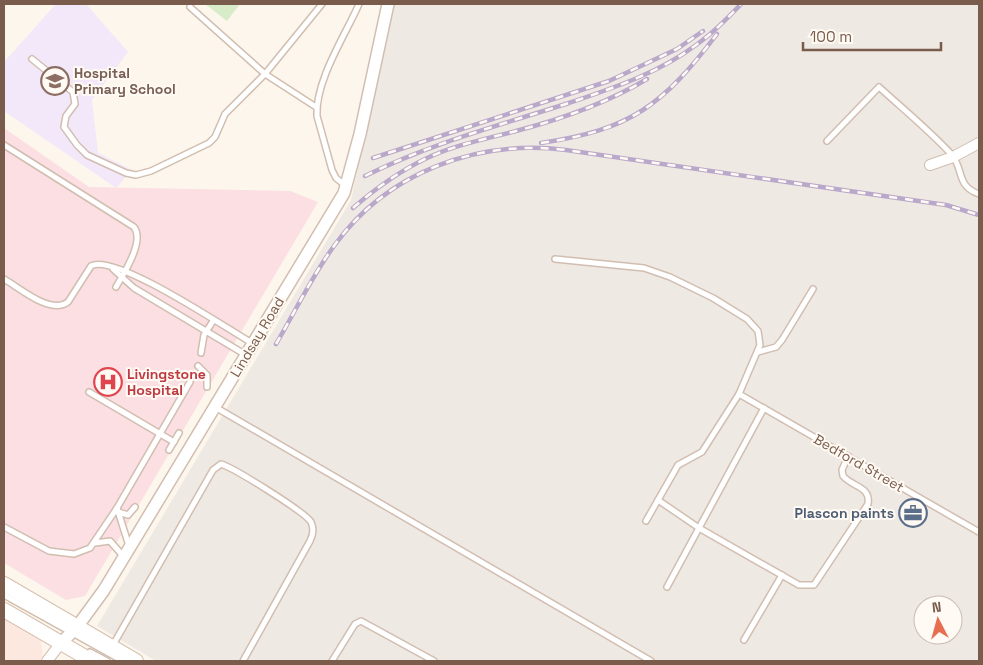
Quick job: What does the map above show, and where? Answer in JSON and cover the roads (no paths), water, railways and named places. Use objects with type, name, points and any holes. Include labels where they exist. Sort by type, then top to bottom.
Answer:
[{"type":"main road","points":[[4,584],[69,635],[92,661]]},
{"type":"main road","points":[[4,610],[69,635],[112,647],[136,661]]},
{"type":"street","name":"Lindsay Road","points":[[69,635],[104,590],[339,202],[346,187],[360,134],[388,4]]},
{"type":"street","points":[[930,165],[953,157],[979,143]]},
{"type":"street","points":[[46,661],[69,635]]},
{"type":"lane","points":[[32,58],[73,92],[75,104],[66,116],[64,127],[77,145],[87,155],[126,173],[136,175],[151,171],[209,143],[215,137],[225,114],[265,74],[322,4]]},
{"type":"lane","points":[[346,187],[336,178],[332,170],[316,107],[320,90],[359,4]]},
{"type":"lane","points":[[190,7],[265,74],[316,107]]},
{"type":"lane","points":[[827,141],[879,87],[953,157],[962,181],[971,191],[979,194]]},
{"type":"lane","points":[[4,145],[130,223],[137,231],[139,240],[116,287]]},
{"type":"lane","points":[[555,258],[644,268],[686,283],[754,325],[760,339],[758,352],[740,394],[702,452],[678,465],[646,521]]},
{"type":"lane","points":[[4,279],[48,305],[58,306],[68,302],[91,266],[98,264],[111,267],[123,274],[157,286],[253,344]]},
{"type":"lane","points":[[123,274],[134,288],[246,355]]},
{"type":"lane","points":[[758,352],[776,347],[812,289]]},
{"type":"lane","points":[[202,353],[203,339],[213,321]]},
{"type":"lane","points":[[198,366],[208,377],[207,387]]},
{"type":"lane","points":[[4,526],[35,545],[56,553],[74,554],[90,548],[118,510],[190,382]]},
{"type":"lane","points":[[89,392],[174,442]]},
{"type":"lane","name":"Bedford Street","points":[[740,394],[979,532]]},
{"type":"lane","points":[[214,407],[651,661]]},
{"type":"lane","points":[[667,587],[764,408]]},
{"type":"lane","points":[[169,450],[179,433]]},
{"type":"lane","points":[[658,500],[699,528],[799,585],[814,585],[868,504],[867,492],[843,476],[842,470],[848,456]]},
{"type":"lane","points":[[112,647],[213,470],[222,464],[252,480],[308,518],[313,535],[243,661]]},
{"type":"lane","points":[[118,510],[128,515],[135,507]]},
{"type":"lane","points":[[118,510],[127,552]]},
{"type":"lane","points":[[95,543],[110,541],[127,552]]},
{"type":"lane","points":[[744,640],[782,575]]},
{"type":"lane","points":[[4,595],[107,661]]},
{"type":"lane","points":[[4,604],[123,661]]},
{"type":"lane","points":[[332,661],[355,624],[361,621],[434,661]]},
{"type":"railway","points":[[365,176],[414,154],[491,127],[569,103],[651,72],[682,55],[702,40],[720,26],[741,4]]},
{"type":"railway","points":[[373,158],[609,81],[677,49],[703,31]]},
{"type":"railway","points":[[541,143],[599,130],[622,122],[642,110],[679,79],[698,59],[717,34]]},
{"type":"railway","points":[[353,208],[396,175],[436,154],[567,116],[616,96],[647,79]]},
{"type":"railway","points":[[276,344],[326,258],[356,220],[380,198],[407,180],[437,166],[467,156],[500,150],[533,148],[566,150],[946,205],[979,215]]},
{"type":"place","name":"Hospital Primary School","points":[[55,81]]},
{"type":"place","name":"Livingstone Hospital","points":[[108,382]]},
{"type":"place","name":"Plascon paints","points":[[913,513]]}]
